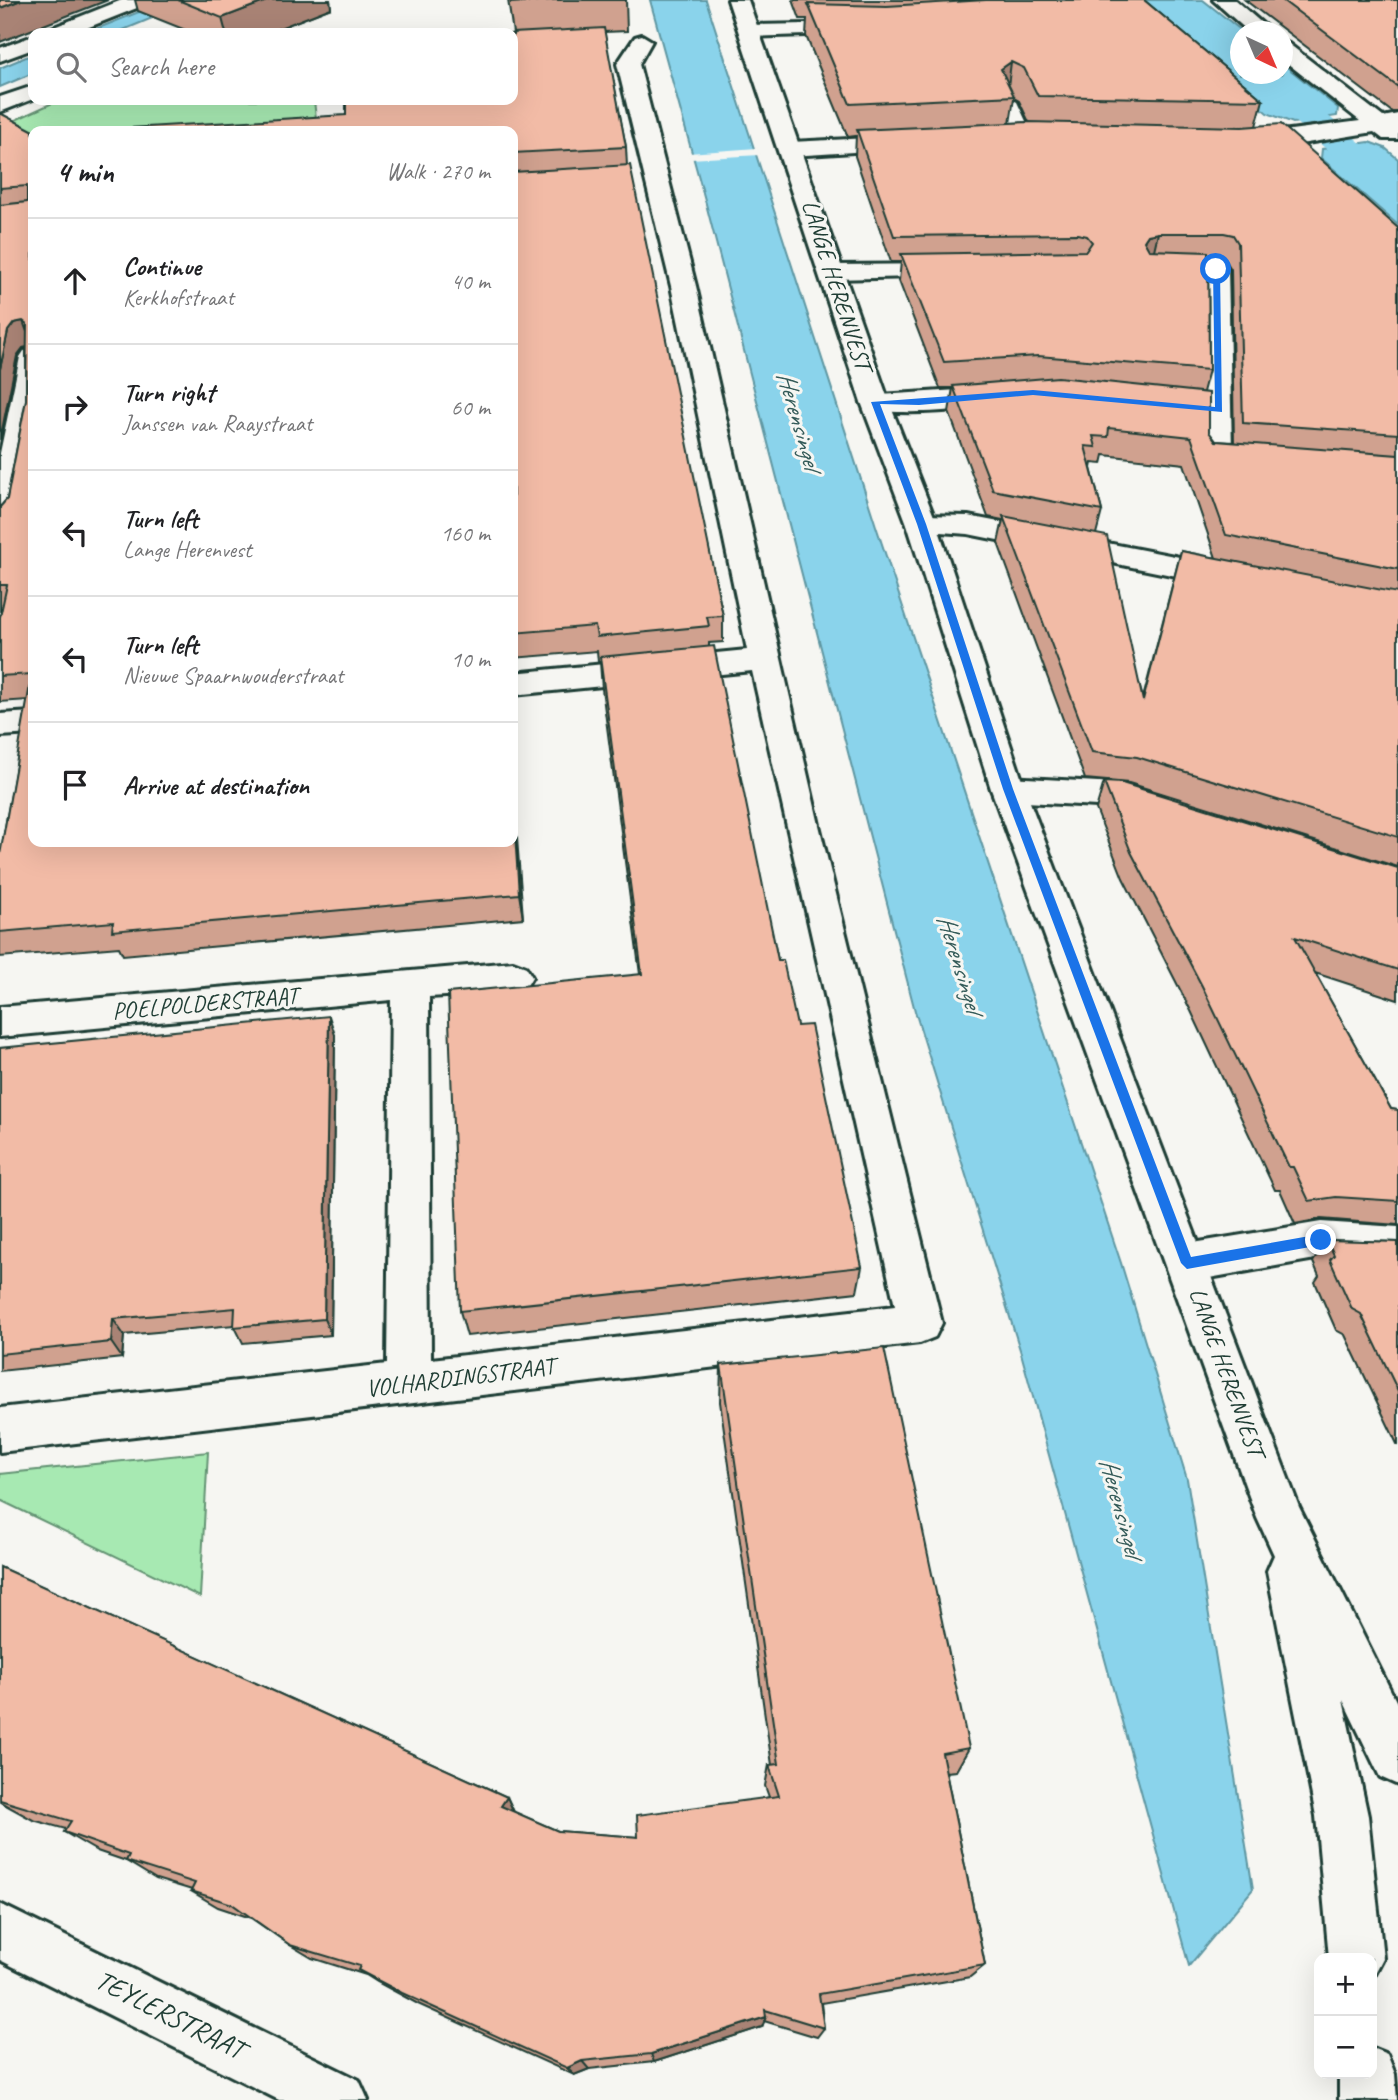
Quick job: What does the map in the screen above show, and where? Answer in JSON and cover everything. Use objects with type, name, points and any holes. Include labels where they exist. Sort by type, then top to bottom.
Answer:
[{"type":"street","points":[[69,28],[140,0]]},
{"type":"street","name":"LANGE HERENVEST","points":[[738,0],[833,272],[875,402],[922,524],[1008,789],[1280,1517],[1398,1759]]},
{"type":"street","points":[[1223,0],[1249,21]]},
{"type":"street","points":[[750,31],[884,29]]},
{"type":"street","points":[[518,684],[765,659],[741,535],[645,180],[628,64],[642,41],[616,42]]},
{"type":"street","points":[[0,55],[28,44]]},
{"type":"street","points":[[1293,55],[1388,122],[1398,140]]},
{"type":"street","points":[[0,105],[28,94]]},
{"type":"street","points":[[1262,122],[1301,158]]},
{"type":"street","points":[[1222,142],[1282,141],[1388,122]]},
{"type":"street","points":[[998,139],[1053,138]]},
{"type":"street","points":[[791,149],[929,142]]},
{"type":"street","points":[[1152,270],[1216,269],[1206,409],[1218,459],[1274,463]]},
{"type":"street","points":[[833,272],[978,271]]},
{"type":"street","points":[[0,524],[28,382]]},
{"type":"street","points":[[875,402],[919,403],[1033,393]]},
{"type":"street","points":[[922,524],[968,526],[1249,581]]},
{"type":"street","name":"VOLHARDINGSTRAAT","points":[[0,1430],[920,1323],[765,659]]},
{"type":"street","points":[[0,725],[28,723]]},
{"type":"street","points":[[1008,789],[1116,795],[1180,814]]},
{"type":"street","name":"POELPOLDERSTRAAT","points":[[0,1022],[513,977]]},
{"type":"street","points":[[409,1384],[410,984]]},
{"type":"street","points":[[1187,1263],[1321,1240],[1398,1245]]},
{"type":"street","name":"LANGE HERENVEST","points":[[1280,1517],[1342,1815],[1356,1953]]},
{"type":"street","name":"TEYLERSTRAAT","points":[[0,1931],[339,2100]]},
{"type":"street","points":[[1367,2079],[1368,2100]]},
{"type":"lane","points":[[1008,102],[1025,138]]},
{"type":"green space","points":[[48,105],[315,105],[317,126],[28,126],[28,130],[0,127]]},
{"type":"green space","points":[[208,1452],[200,1597],[0,1500],[0,1474]]},
{"type":"water","points":[[169,0],[196,0],[128,28],[99,28]]},
{"type":"water","name":"Herensingel","points":[[650,0],[706,0],[876,526],[1121,1263],[1187,1479],[1253,1889],[1189,1966],[1021,1353],[915,1011],[705,200]]},
{"type":"water","points":[[1137,0],[1203,0],[1230,21],[1230,81]]},
{"type":"water","points":[[28,56],[28,75],[0,87],[0,68]]},
{"type":"water","points":[[1293,72],[1338,108],[1337,116],[1293,123],[1267,113],[1234,84],[1293,84]]},
{"type":"water","points":[[1369,142],[1385,148],[1398,159],[1398,225],[1321,158],[1322,149]]},
{"type":"pier","points":[[757,148],[760,155],[690,159],[688,153]]},
{"type":"building","points":[[0,0],[21,0],[0,8]]},
{"type":"building","points":[[178,0],[269,0],[222,18]]},
{"type":"building","points":[[510,0],[553,0],[511,3]]},
{"type":"building","points":[[986,0],[1144,0],[1230,72],[1230,84],[1244,84],[1263,100],[1038,96],[1024,68],[1011,62],[1001,69],[1014,96],[850,104],[808,4],[887,6]]},
{"type":"building","points":[[1282,0],[1398,0],[1398,87]]},
{"type":"building","points":[[604,28],[626,147],[518,153],[518,126],[162,126],[346,115],[346,105],[518,105],[518,33]]},
{"type":"building","points":[[0,113],[28,128],[28,674],[0,676],[0,617],[7,585],[0,585],[0,507],[7,499],[26,400],[27,324],[23,321],[14,323],[8,331],[0,369],[0,205],[27,202],[27,186],[0,188]]},
{"type":"building","points":[[1029,122],[1242,127],[1281,124],[1398,228],[1398,434],[1243,423],[1238,243],[1233,235],[1224,233],[1158,233],[1148,235],[1144,241],[1149,250],[1208,252],[1209,370],[1038,356],[944,362],[901,254],[1086,251],[1092,242],[1087,236],[1077,234],[894,236],[857,130]]},
{"type":"building","points":[[630,165],[723,616],[707,617],[709,626],[597,637],[595,626],[518,633],[518,172]]},
{"type":"building","points":[[1058,377],[1209,393],[1209,432],[1216,441],[1398,455],[1398,569],[1226,535],[1191,437],[1109,428],[1108,437],[1093,436],[1096,447],[1085,446],[1102,511],[993,490],[953,386]]},
{"type":"building","points":[[1003,516],[1107,536],[1143,701],[1181,551],[1398,593],[1398,837],[1137,757],[1092,752]]},
{"type":"building","points":[[714,646],[778,960],[783,960],[797,1026],[811,1025],[862,1267],[460,1311],[448,993],[642,974],[600,657]]},
{"type":"building","points":[[28,697],[28,847],[516,847],[519,894],[112,931],[113,922],[0,932],[0,855]]},
{"type":"building","points":[[1104,782],[1122,783],[1398,868],[1398,970],[1295,937],[1391,1109],[1398,1110],[1398,1201],[1336,1197],[1309,1201],[1293,1167],[1289,1167],[1202,986],[1131,852]]},
{"type":"building","points":[[329,1016],[324,1319],[234,1327],[235,1308],[113,1319],[111,1342],[0,1354],[0,1048]]},
{"type":"building","points":[[1327,1240],[1398,1242],[1398,1391],[1361,1314],[1352,1309],[1330,1260],[1334,1255]]},
{"type":"building","points":[[884,1348],[969,1748],[942,1753],[985,1965],[819,1994],[824,2028],[765,2010],[766,2017],[651,2054],[582,2061],[567,2068],[402,1993],[358,1970],[360,1966],[290,1945],[232,1904],[191,1891],[195,1883],[126,1861],[129,1855],[64,1832],[71,1821],[0,1800],[0,1567],[507,1797],[501,1806],[558,1831],[638,1837],[637,1815],[779,1796],[769,1765],[779,1764],[721,1365]]},
{"type":"waterway","points":[[1270,84],[1398,193]]},
{"type":"route","points":[[1216,269],[1219,410],[1033,393],[919,403],[875,402],[922,524],[1008,789],[1187,1263],[1321,1240]]}]
